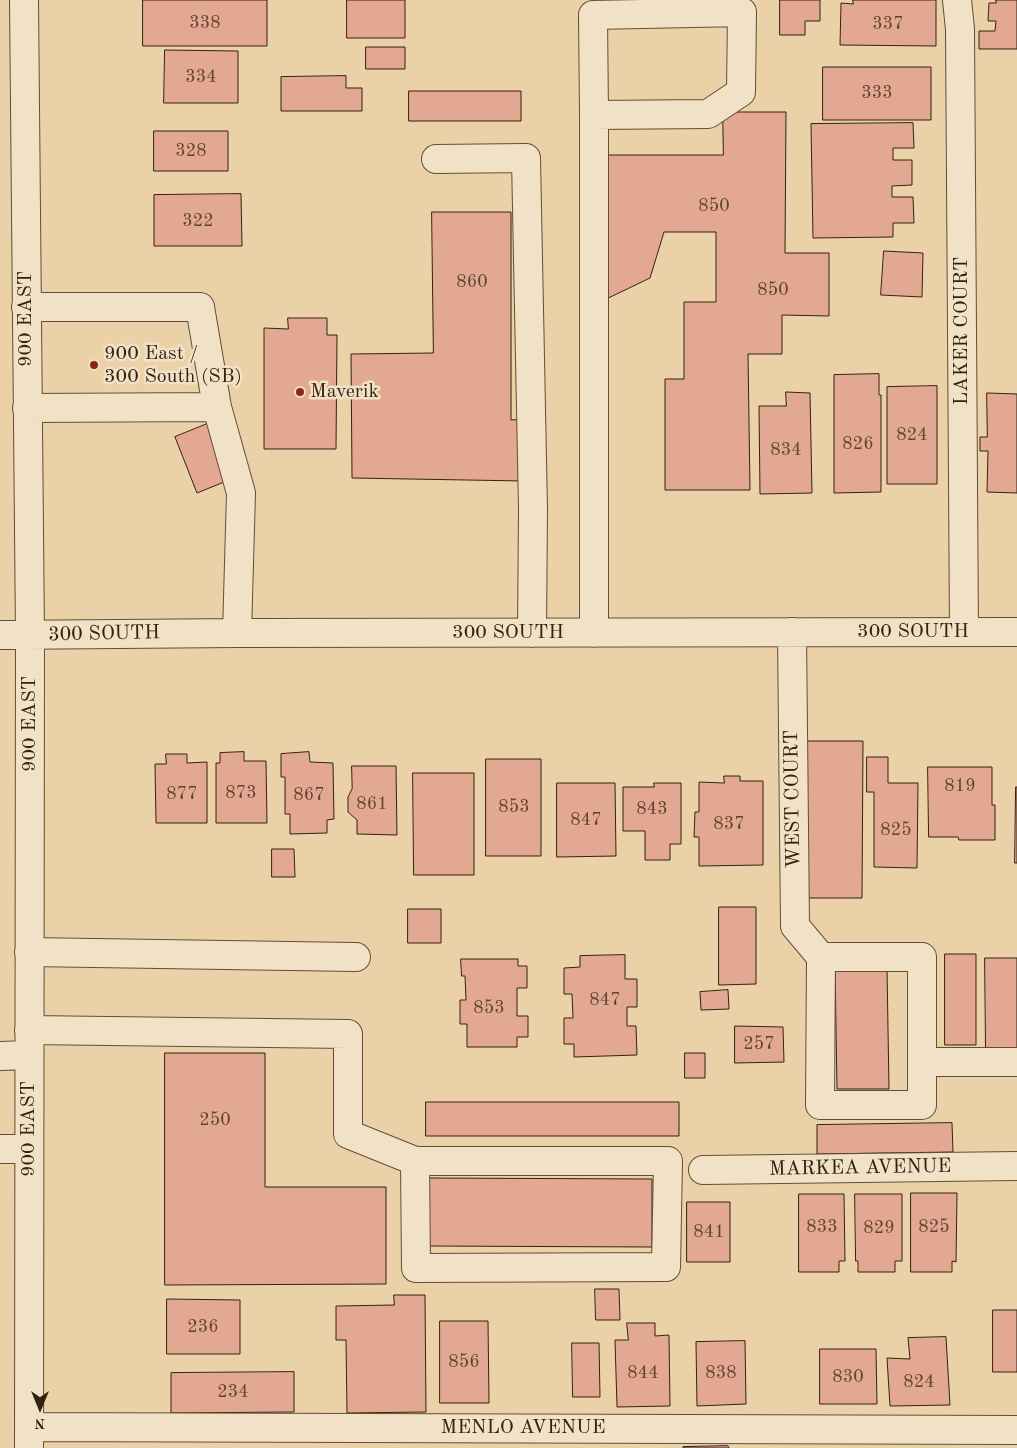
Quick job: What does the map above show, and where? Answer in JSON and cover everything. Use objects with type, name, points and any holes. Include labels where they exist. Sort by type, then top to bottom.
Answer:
[{"type":"street","name":"900 EAST","points":[[24,0],[30,635],[30,1437]]},
{"type":"street","name":"LAKER COURT","points":[[957,0],[960,29],[964,632]]},
{"type":"street","points":[[594,115],[708,114],[741,92],[742,12],[592,15],[594,115],[594,633]]},
{"type":"street","points":[[436,159],[526,158],[532,499],[532,633]]},
{"type":"street","points":[[26,308],[200,307],[216,408],[241,493],[237,633]]},
{"type":"street","points":[[27,408],[216,408]]},
{"type":"street","name":"WEST COURT","points":[[792,632],[795,926],[821,956]]},
{"type":"street","name":"300 SOUTH","points":[[0,635],[1017,632]]},
{"type":"street","points":[[30,952],[356,957]]},
{"type":"street","points":[[821,956],[922,956],[922,1062],[922,1105],[820,1105],[821,956]]},
{"type":"street","points":[[0,1056],[30,1043],[348,1034],[348,1134],[415,1161],[668,1161],[666,1267],[416,1268],[415,1161]]},
{"type":"street","points":[[922,1062],[1017,1062]]},
{"type":"street","points":[[0,1149],[30,1149]]},
{"type":"street","name":"MARKEA AVENUE","points":[[703,1170],[1017,1166]]},
{"type":"street","name":"MENLO AVENUE","points":[[30,1437],[517,1438],[1017,1430]]},
{"type":"building","points":[[143,0],[267,0],[267,46],[143,46]]},
{"type":"building","points":[[347,0],[405,0],[405,38],[347,38]]},
{"type":"building","points":[[780,0],[820,0],[820,21],[805,21],[805,35],[780,35]]},
{"type":"building","points":[[853,0],[936,0],[936,46],[840,45],[841,3],[853,4]]},
{"type":"building","points":[[996,0],[1017,0],[1017,49],[979,49],[979,31],[995,31],[996,21],[988,21],[989,3],[996,3]]},
{"type":"building","points":[[366,47],[405,47],[405,69],[366,69]]},
{"type":"building","points":[[165,50],[238,51],[238,103],[164,103]]},
{"type":"building","points":[[823,67],[931,67],[931,120],[823,120]]},
{"type":"building","points":[[346,76],[346,88],[362,88],[362,111],[281,111],[281,77]]},
{"type":"building","points":[[409,91],[521,91],[521,121],[409,121]]},
{"type":"building","points":[[723,112],[786,112],[785,253],[829,253],[829,316],[782,315],[782,354],[748,354],[750,490],[665,490],[665,379],[684,379],[684,302],[716,302],[716,232],[664,232],[650,278],[600,302],[601,155],[723,155]]},
{"type":"building","points":[[913,123],[914,148],[893,148],[893,160],[912,160],[912,185],[892,186],[892,197],[913,197],[914,223],[893,223],[893,237],[813,238],[811,124]]},
{"type":"building","points":[[154,131],[228,131],[228,171],[154,171]]},
{"type":"building","points":[[241,194],[242,246],[154,246],[154,195]]},
{"type":"building","points":[[432,212],[511,212],[511,420],[526,419],[524,481],[352,478],[351,354],[433,353]]},
{"type":"building","points":[[884,251],[923,253],[922,297],[881,295]]},
{"type":"building","name":"Maverik","points":[[288,318],[327,318],[327,335],[337,335],[336,449],[264,449],[264,328],[288,329]]},
{"type":"building","points":[[879,374],[879,395],[881,395],[881,492],[834,493],[834,375]]},
{"type":"building","points":[[937,386],[937,484],[887,484],[887,387]]},
{"type":"building","points":[[786,392],[810,393],[812,493],[760,494],[759,406],[786,406]]},
{"type":"building","points":[[987,393],[1017,394],[1017,493],[987,492],[988,451],[980,451],[980,437],[987,437]]},
{"type":"building","points":[[212,422],[234,478],[197,493],[175,437]]},
{"type":"building","points":[[805,741],[863,741],[862,898],[803,898]]},
{"type":"building","points":[[244,752],[244,761],[266,761],[267,823],[216,823],[216,763],[220,763],[220,753]]},
{"type":"building","points":[[309,752],[310,762],[333,763],[334,819],[327,820],[327,833],[290,834],[290,814],[285,814],[285,777],[281,777],[281,754]]},
{"type":"building","points":[[166,754],[187,754],[187,763],[207,762],[207,823],[156,823],[155,764],[166,764]]},
{"type":"building","points":[[867,757],[888,757],[888,783],[918,783],[917,868],[874,867],[874,792],[867,792]]},
{"type":"building","points":[[486,759],[541,759],[541,856],[486,856]]},
{"type":"building","points":[[352,766],[396,766],[397,835],[357,834],[357,820],[348,812],[348,797],[352,789]]},
{"type":"building","points":[[928,767],[992,767],[992,805],[995,805],[995,840],[959,840],[958,837],[929,837]]},
{"type":"building","points":[[413,773],[474,773],[474,875],[414,875]]},
{"type":"building","points":[[724,776],[740,776],[740,781],[763,781],[763,865],[699,866],[699,837],[694,837],[695,812],[699,812],[699,782],[724,783]]},
{"type":"building","points":[[557,783],[615,783],[616,856],[557,857]]},
{"type":"building","points":[[654,783],[681,783],[681,844],[670,844],[670,860],[645,860],[645,831],[623,831],[623,787],[654,787]]},
{"type":"building","points":[[1016,787],[1017,863],[1015,863]]},
{"type":"building","points":[[272,849],[294,849],[295,877],[272,877]]},
{"type":"building","points":[[719,907],[756,907],[756,984],[719,985]]},
{"type":"building","points":[[408,909],[441,909],[441,943],[408,943]]},
{"type":"building","points":[[945,954],[976,954],[976,1045],[945,1045]]},
{"type":"building","points":[[625,955],[625,979],[637,979],[637,1007],[627,1007],[627,1026],[636,1026],[637,1055],[574,1057],[574,1044],[564,1044],[564,1018],[573,1018],[572,994],[564,994],[564,968],[580,967],[580,956]]},
{"type":"building","points":[[985,958],[1017,958],[1017,1053],[986,1054]]},
{"type":"building","points":[[461,959],[518,959],[518,966],[527,966],[527,988],[517,988],[517,1016],[528,1016],[528,1037],[517,1037],[517,1047],[467,1047],[467,1024],[460,1024],[460,1000],[466,1000],[465,976],[462,976]]},
{"type":"building","points":[[887,967],[889,1089],[837,1089],[835,968]]},
{"type":"building","points":[[728,990],[729,1009],[701,1010],[700,992]]},
{"type":"building","points":[[735,1026],[783,1027],[784,1062],[735,1063]]},
{"type":"building","points":[[165,1053],[265,1053],[265,1187],[386,1187],[386,1284],[165,1285]]},
{"type":"building","points":[[685,1053],[705,1053],[705,1078],[685,1078]]},
{"type":"building","points":[[426,1102],[679,1102],[679,1136],[426,1136]]},
{"type":"building","points":[[952,1123],[953,1152],[817,1154],[817,1125]]},
{"type":"building","points":[[426,1178],[652,1179],[652,1247],[426,1246]]},
{"type":"building","points":[[911,1193],[957,1193],[956,1262],[952,1261],[952,1272],[911,1272]]},
{"type":"building","points":[[799,1194],[844,1194],[845,1261],[839,1261],[839,1272],[799,1272]]},
{"type":"building","points":[[855,1194],[902,1194],[902,1261],[895,1261],[895,1272],[858,1272],[858,1261],[856,1261]]},
{"type":"building","points":[[687,1202],[730,1202],[730,1262],[687,1262]]},
{"type":"building","points":[[595,1289],[619,1289],[620,1320],[596,1320]]},
{"type":"building","points":[[394,1295],[425,1295],[426,1412],[347,1413],[346,1340],[336,1340],[336,1306],[394,1305]]},
{"type":"building","points":[[167,1299],[240,1300],[240,1354],[167,1354]]},
{"type":"building","points":[[993,1310],[1017,1310],[1017,1372],[993,1372]]},
{"type":"building","points":[[440,1321],[488,1321],[489,1403],[440,1403]]},
{"type":"building","points":[[627,1323],[655,1323],[655,1336],[669,1335],[670,1406],[617,1407],[615,1340],[628,1340]]},
{"type":"building","points":[[946,1337],[950,1405],[890,1406],[887,1358],[910,1359],[908,1338]]},
{"type":"building","points":[[745,1341],[746,1404],[697,1406],[696,1342]]},
{"type":"building","points":[[572,1343],[599,1343],[600,1397],[573,1397]]},
{"type":"building","points":[[820,1349],[876,1349],[877,1404],[820,1404]]},
{"type":"building","points":[[294,1372],[294,1412],[171,1413],[171,1373]]},
{"type":"building","points":[[728,1446],[729,1448],[683,1448],[683,1447]]},
{"type":"place","name":"900 East / 300 South (SB)","points":[[94,365]]},
{"type":"place","name":"Maverik","points":[[300,392]]}]
